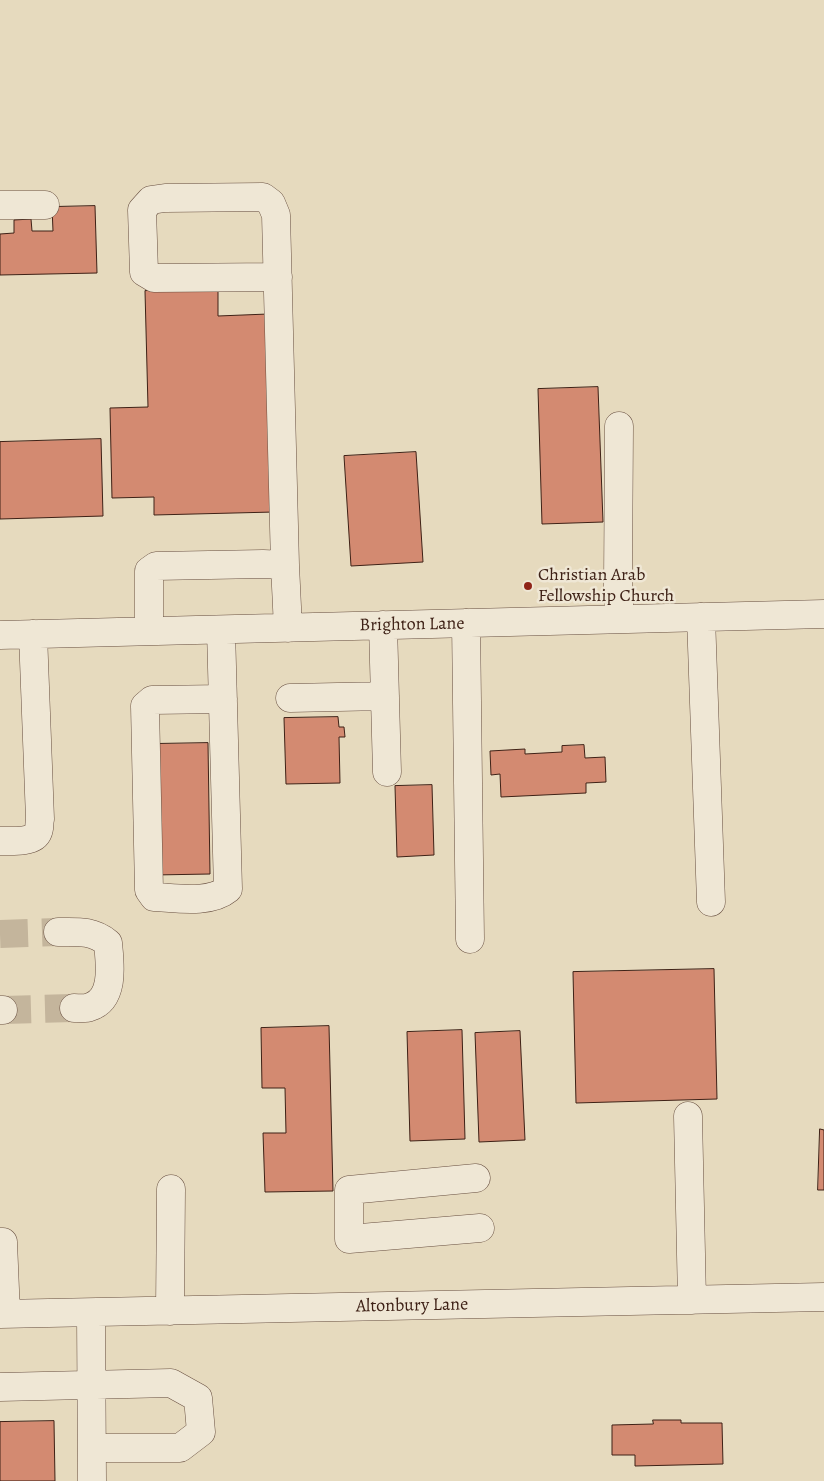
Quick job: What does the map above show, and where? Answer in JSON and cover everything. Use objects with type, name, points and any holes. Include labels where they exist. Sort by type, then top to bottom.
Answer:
[{"type":"street","points":[[278,277],[154,278],[144,272],[142,210],[151,200],[165,198],[263,197],[272,203],[276,215],[278,277],[285,565],[288,628]]},
{"type":"street","points":[[0,205],[45,205]]},
{"type":"street","points":[[619,426],[618,586],[620,619]]},
{"type":"street","points":[[149,631],[149,571],[156,566],[285,565]]},
{"type":"street","name":"Brighton Lane","points":[[0,635],[824,614]]},
{"type":"street","points":[[701,617],[710,902]]},
{"type":"street","points":[[466,623],[470,939]]},
{"type":"street","points":[[383,625],[387,772]]},
{"type":"street","points":[[221,630],[223,700],[228,889],[222,893],[202,898],[154,897],[149,890],[145,706],[152,700],[223,700]]},
{"type":"street","points":[[0,841],[25,840],[34,838],[38,833],[40,819],[34,634]]},
{"type":"street","points":[[290,698],[385,696]]},
{"type":"street","points":[[58,932],[82,932],[99,935],[108,943],[110,966],[108,988],[103,1000],[90,1007],[74,1008]]},
{"type":"street","points":[[688,1116],[692,1300]]},
{"type":"street","points":[[476,1178],[349,1190],[349,1239],[480,1228]]},
{"type":"street","points":[[170,1311],[171,1189]]},
{"type":"street","points":[[0,1242],[3,1242],[3,1314]]},
{"type":"street","name":"Altonbury Lane","points":[[3,1314],[824,1297]]},
{"type":"street","points":[[91,1313],[92,1481]]},
{"type":"street","points":[[0,1387],[171,1383],[198,1398],[200,1432],[180,1448],[92,1448]]},
{"type":"building","points":[[95,206],[97,273],[0,275],[0,234],[14,233],[14,220],[31,219],[32,231],[53,231],[52,207]]},
{"type":"building","points":[[218,289],[218,316],[268,314],[274,512],[154,515],[154,497],[112,498],[110,408],[148,407],[145,291]]},
{"type":"building","points":[[598,387],[603,522],[542,524],[538,389]]},
{"type":"building","points":[[101,439],[103,516],[0,519],[0,442]]},
{"type":"building","points":[[416,452],[423,562],[351,566],[344,456]]},
{"type":"building","points":[[338,717],[339,727],[344,727],[345,737],[339,737],[340,783],[286,784],[284,718]]},
{"type":"building","points":[[208,743],[210,874],[154,875],[152,744]]},
{"type":"building","points":[[584,745],[585,758],[605,757],[606,782],[586,783],[586,793],[501,797],[500,774],[491,775],[490,751],[525,749],[525,754],[562,752],[562,746]]},
{"type":"building","points":[[432,785],[434,855],[397,857],[395,786]]},
{"type":"building","points":[[714,969],[717,1099],[576,1103],[573,972]]},
{"type":"building","points":[[329,1026],[333,1191],[265,1192],[263,1133],[286,1133],[285,1088],[262,1088],[261,1028]]},
{"type":"building","points":[[462,1030],[465,1139],[410,1141],[407,1032]]},
{"type":"building","points":[[520,1031],[525,1140],[479,1142],[475,1033]]},
{"type":"building","points":[[820,1129],[824,1130],[824,1190],[818,1190]]},
{"type":"building","points":[[653,1420],[681,1420],[681,1423],[722,1423],[723,1464],[635,1466],[635,1455],[612,1455],[612,1425],[653,1424]]},
{"type":"building","points":[[54,1421],[55,1481],[0,1481],[0,1422]]},
{"type":"tunnel","points":[[0,934],[58,932]]},
{"type":"tunnel","points":[[3,1010],[74,1008]]},
{"type":"place","name":"Christian Arab Fellowship Church","points":[[528,586]]}]
